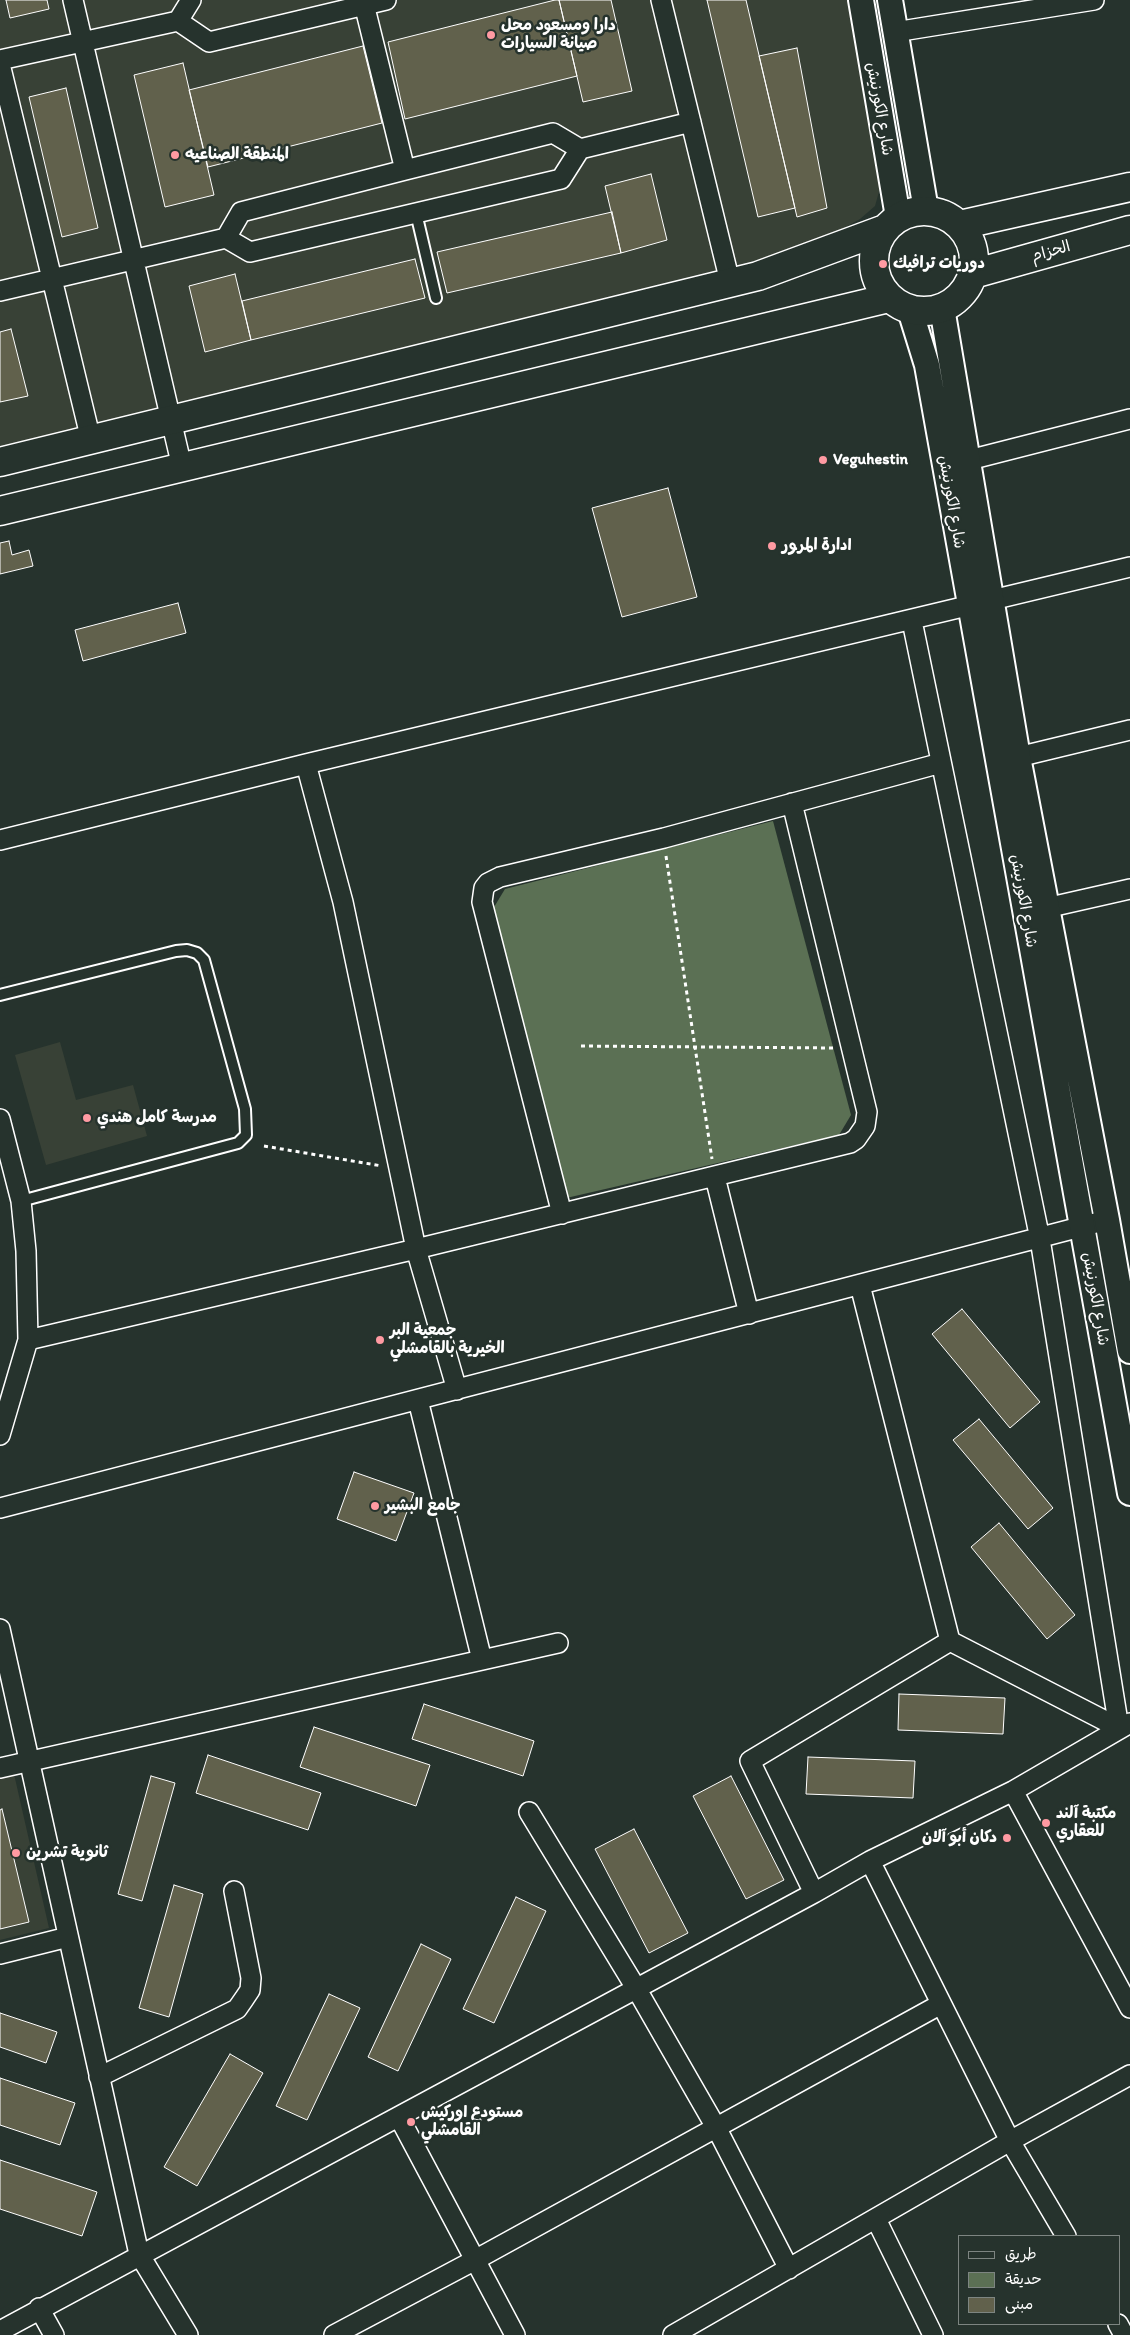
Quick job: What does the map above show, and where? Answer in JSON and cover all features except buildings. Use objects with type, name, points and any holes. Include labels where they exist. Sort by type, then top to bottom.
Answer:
[{"type":"main road","points":[[960,225],[1130,188]]},
{"type":"main road","points":[[0,462],[758,276],[891,223],[912,212],[926,210],[945,214],[960,225],[968,236],[973,248],[973,274],[966,288],[956,300],[942,308],[921,312],[900,304],[876,276],[873,264],[874,252],[891,223]]},
{"type":"main road","name":"الحزام","points":[[973,274],[1130,230]]},
{"type":"main road","points":[[0,511],[182,467],[900,304]]},
{"type":"street","points":[[73,0],[182,467]]},
{"type":"street","points":[[91,440],[0,62],[178,21],[191,0]]},
{"type":"street","points":[[178,21],[209,42],[363,3],[386,0]]},
{"type":"street","points":[[661,0],[730,282]]},
{"type":"street","name":"شارع الكورنيش","points":[[861,0],[891,223]]},
{"type":"street","name":"شارع الكورنيش","points":[[890,0],[926,210]]},
{"type":"street","points":[[895,32],[1028,5],[1094,0]]},
{"type":"street","points":[[363,3],[405,170]]},
{"type":"street","points":[[0,291],[226,238],[250,252],[561,179],[580,149],[691,122]]},
{"type":"street","points":[[226,238],[241,212],[405,170],[553,133],[580,149]]},
{"type":"street","name":"شارع الكورنيش","points":[[900,304],[926,365],[1018,756],[1107,1220],[1130,1351]]},
{"type":"street","name":"شارع الكورنيش","points":[[942,308],[969,460],[981,604],[1082,1228],[1130,1493]]},
{"type":"street","points":[[969,460],[1130,419]]},
{"type":"street","points":[[0,840],[306,764],[912,621],[1130,567]]},
{"type":"street","points":[[912,621],[1040,1239],[1125,1725]]},
{"type":"street","points":[[1018,756],[1130,730]]},
{"type":"street","points":[[562,1214],[482,902],[482,895],[488,883],[500,877],[664,838],[942,763]]},
{"type":"street","points":[[306,764],[343,902],[416,1250],[456,1390]]},
{"type":"street","points":[[28,1340],[416,1250],[850,1143],[865,1126],[867,1112],[792,803]]},
{"type":"street","points":[[1046,908],[1130,888]]},
{"type":"street","points":[[0,1120],[21,1202],[26,1251],[28,1340],[0,1435]]},
{"type":"street","points":[[715,1177],[749,1314]]},
{"type":"street","points":[[0,1502],[0,1508],[1040,1239],[1107,1220]]},
{"type":"street","points":[[860,1285],[950,1640],[1125,1725]]},
{"type":"street","points":[[418,1400],[482,1660]]},
{"type":"street","points":[[0,1629],[139,2254],[188,2335]]},
{"type":"street","points":[[814,1893],[750,1761],[950,1640]]},
{"type":"street","points":[[0,1768],[558,1642]]},
{"type":"street","points":[[0,2331],[39,2308],[399,2117],[870,1861],[1013,1791],[1125,1725]]},
{"type":"street","points":[[1013,1791],[1130,2008]]},
{"type":"street","points":[[529,1812],[636,1988],[716,2129],[788,2269]]},
{"type":"street","points":[[870,1861],[1010,2141],[1065,2235]]},
{"type":"street","points":[[99,2076],[237,2008],[244,1999],[250,1990],[251,1978],[234,1891]]},
{"type":"street","points":[[0,1954],[68,1937]]},
{"type":"street","points":[[334,2335],[716,2129],[942,2004]]},
{"type":"street","points":[[673,2335],[1010,2141],[1130,2075]]},
{"type":"street","points":[[399,2117],[515,2335]]},
{"type":"street","points":[[876,2219],[933,2335]]},
{"type":"street","points":[[39,2308],[54,2335]]},
{"type":"lane","points":[[416,213],[436,298]]},
{"type":"lane","points":[[0,995],[176,952],[187,950],[197,953],[204,960],[246,1110],[246,1135],[238,1143],[21,1202]]},
{"type":"path","points":[[664,838],[715,1177]]},
{"type":"path","points":[[581,1046],[851,1048]]},
{"type":"path","points":[[264,1146],[399,1169]]},
{"type":"shaded area","points":[[0,0],[850,0],[882,181],[875,206],[860,219],[844,228],[766,258],[0,448]]},
{"type":"shaded area","name":"مدرسة كامل هندي","points":[[60,1042],[76,1100],[133,1085],[147,1136],[46,1165],[15,1055]]},
{"type":"shaded area","name":"ثانوية تشرين","points":[[14,1774],[49,1928],[0,1940],[0,1777]]},
{"type":"green space","points":[[773,821],[851,1115],[839,1135],[562,1199],[491,912],[505,889]]},
{"type":"place","name":"دارا ومسعود محل صيانة السيارات","points":[[491,35]]},
{"type":"place","name":"المنطقة الصناعيه","points":[[175,155]]},
{"type":"place","name":"دوريات ترافيك","points":[[883,264]]},
{"type":"place","name":"Veguhestin","points":[[823,460]]},
{"type":"place","name":"ادارة المرور","points":[[772,546]]},
{"type":"place","name":"مدرسة كامل هندي","points":[[87,1118]]},
{"type":"place","name":"جمعية البر الخيرية بالقامشلي","points":[[380,1340]]},
{"type":"place","name":"جامع البشير","points":[[375,1506]]},
{"type":"place","name":"مكتبة آلند للعقاري","points":[[1046,1823]]},
{"type":"place","name":"دكان أبو آلان","points":[[1007,1838]]},
{"type":"place","name":"ثانوية تشرين","points":[[16,1853]]},
{"type":"place","name":"مستودع اوركيش القامشلي","points":[[411,2122]]}]
